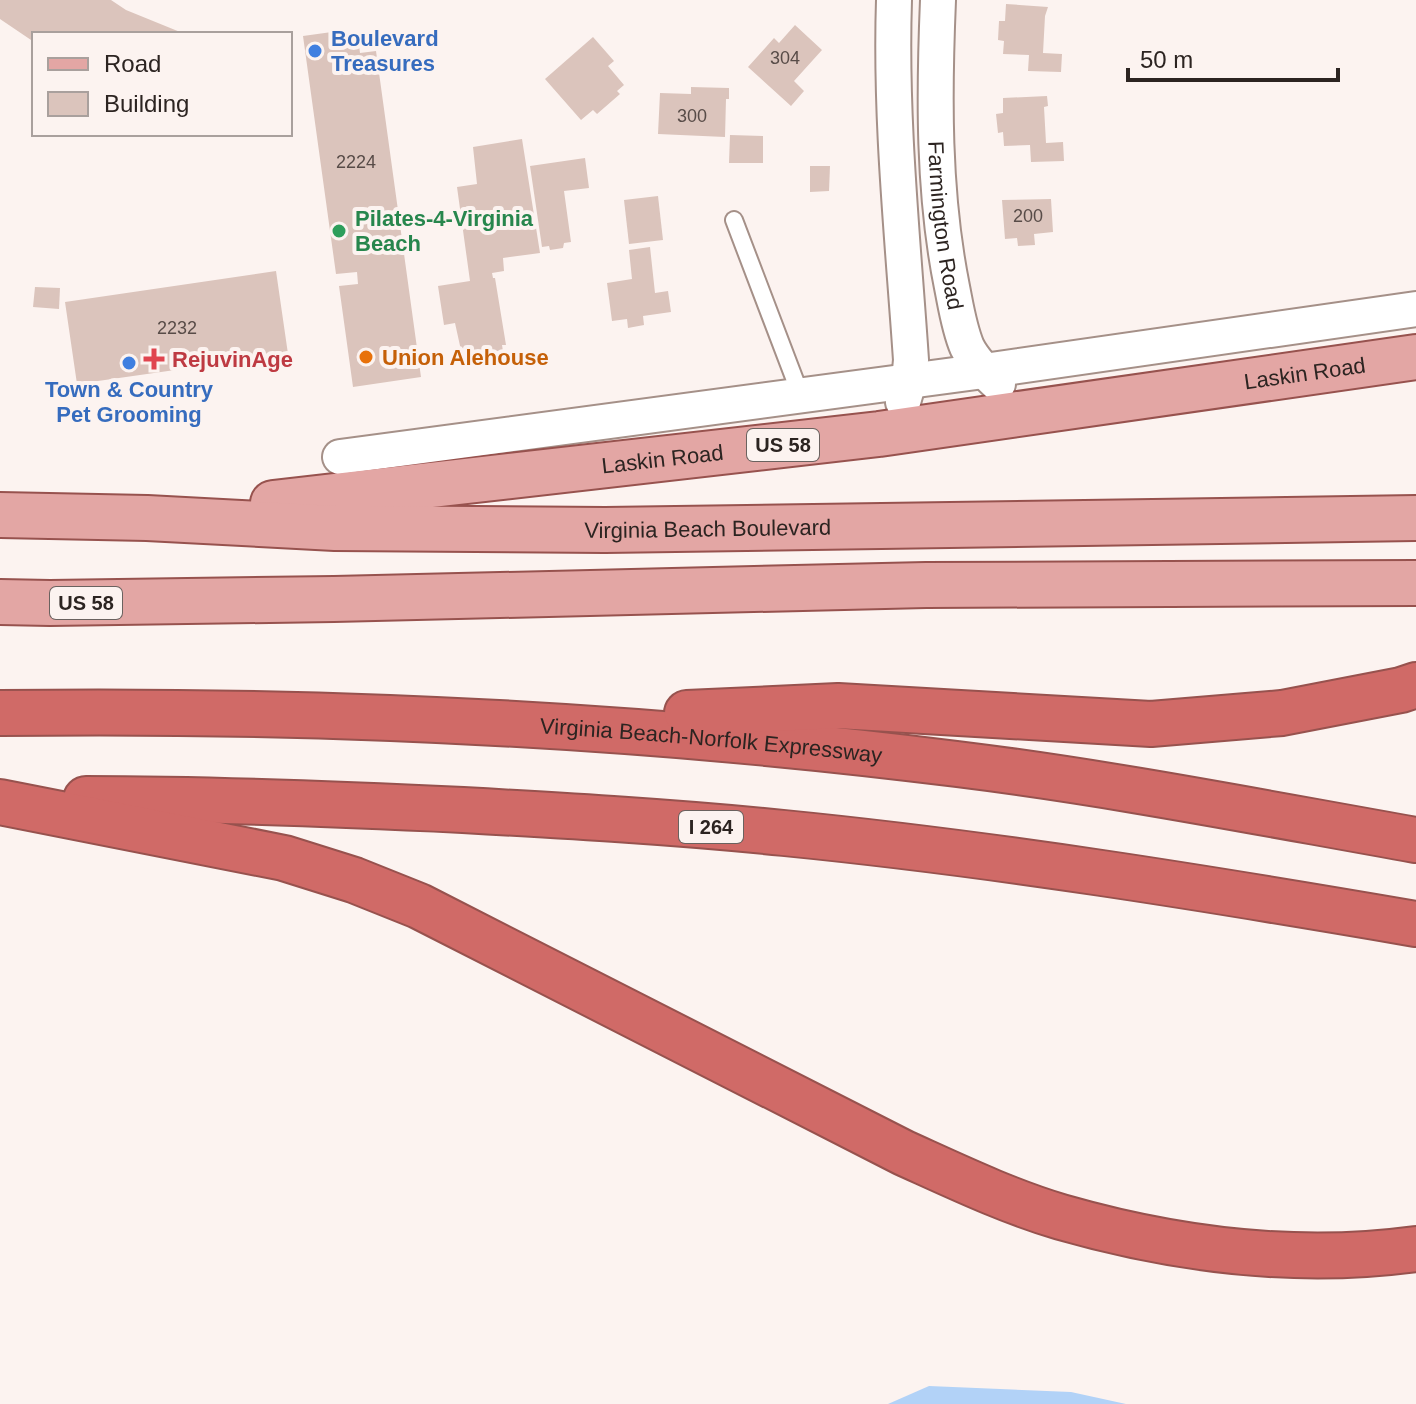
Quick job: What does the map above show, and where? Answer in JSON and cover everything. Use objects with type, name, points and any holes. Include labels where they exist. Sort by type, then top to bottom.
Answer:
[{"type":"highway","points":[[502,723],[838,706],[1151,724],[1282,713],[1416,685]]},
{"type":"highway","name":"Virginia Beach-Norfolk Expressway","points":[[0,713],[324,715],[668,734],[960,764],[1149,792],[1416,840]]},
{"type":"highway","name":"I 264","points":[[0,801],[125,799],[340,804],[591,817],[784,832],[1202,887],[1416,924]]},
{"type":"highway","points":[[0,801],[284,858],[354,880],[419,906],[904,1153],[978,1187],[1059,1216],[1142,1238],[1220,1250],[1296,1255],[1379,1254],[1416,1249]]},
{"type":"main road","name":"Laskin Road","points":[[147,518],[879,434],[1416,357]]},
{"type":"main road","name":"Virginia Beach Boulevard","points":[[0,515],[147,518],[335,528],[605,530],[1416,518]]},
{"type":"main road","name":"US 58","points":[[0,602],[334,599],[926,585],[1416,583]]},
{"type":"street","name":"Farmington Road","points":[[879,434],[905,400],[911,360],[894,117],[894,0]]},
{"type":"street","name":"Farmington Road","points":[[938,0],[935,77],[937,155],[947,263],[959,321],[968,347],[984,371],[1019,399],[1044,410]]},
{"type":"street","name":"Laskin Road","points":[[340,457],[984,371],[1416,309]]},
{"type":"lane","points":[[734,220],[801,396]]},
{"type":"water","points":[[929,1386],[1071,1392],[1126,1404],[888,1404]]},
{"type":"building","points":[[0,0],[111,0],[126,10],[180,32],[32,32],[32,41],[0,19]]},
{"type":"building","points":[[1006,4],[1048,7],[1043,53],[1062,54],[1061,72],[1028,71],[1029,55],[1003,54],[1004,41],[998,40],[999,21],[1005,21]]},
{"type":"building","points":[[795,25],[822,50],[794,81],[804,91],[791,106],[748,67],[774,38],[779,43]]},
{"type":"building","points":[[339,31],[340,40],[358,38],[360,53],[376,51],[421,377],[353,387],[339,286],[358,284],[357,272],[336,274],[303,36]]},
{"type":"building","points":[[593,37],[614,61],[608,66],[624,85],[617,91],[620,94],[597,114],[593,110],[581,120],[545,79]]},
{"type":"building","points":[[691,87],[729,88],[725,137],[658,134],[660,93],[691,94]]},
{"type":"building","points":[[1047,96],[1048,106],[1044,107],[1046,143],[1063,142],[1064,161],[1031,162],[1030,145],[1004,146],[1003,132],[998,133],[996,114],[1003,113],[1003,98]]},
{"type":"building","points":[[730,135],[763,136],[763,163],[729,163]]},
{"type":"building","points":[[522,139],[540,253],[503,258],[504,271],[492,273],[506,345],[502,345],[504,358],[464,364],[455,323],[444,325],[438,286],[470,281],[457,187],[477,184],[473,147]]},
{"type":"building","points":[[585,158],[589,188],[564,191],[571,242],[564,243],[563,248],[550,250],[549,246],[542,247],[530,166]]},
{"type":"building","points":[[810,166],[830,166],[829,191],[810,192]]},
{"type":"building","points":[[658,196],[663,240],[629,244],[624,200]]},
{"type":"building","points":[[1051,199],[1053,232],[1034,234],[1035,245],[1018,246],[1017,238],[1005,239],[1002,200]]},
{"type":"building","points":[[650,247],[655,293],[668,291],[671,312],[643,316],[644,325],[628,328],[627,319],[612,321],[607,283],[632,279],[629,250]]},
{"type":"building","points":[[276,271],[288,354],[190,368],[188,355],[173,357],[175,370],[77,384],[65,302]]},
{"type":"building","points":[[35,287],[60,288],[59,309],[33,307]]},
{"type":"place","name":"Boulevard Treasures","points":[[315,51]]},
{"type":"place","name":"Pilates-4-Virginia Beach","points":[[339,231]]},
{"type":"place","name":"Union Alehouse","points":[[366,357]]},
{"type":"place","name":"RejuvinAge","points":[[154,359]]},
{"type":"place","name":"Town & Country Pet Grooming","points":[[129,363]]}]
